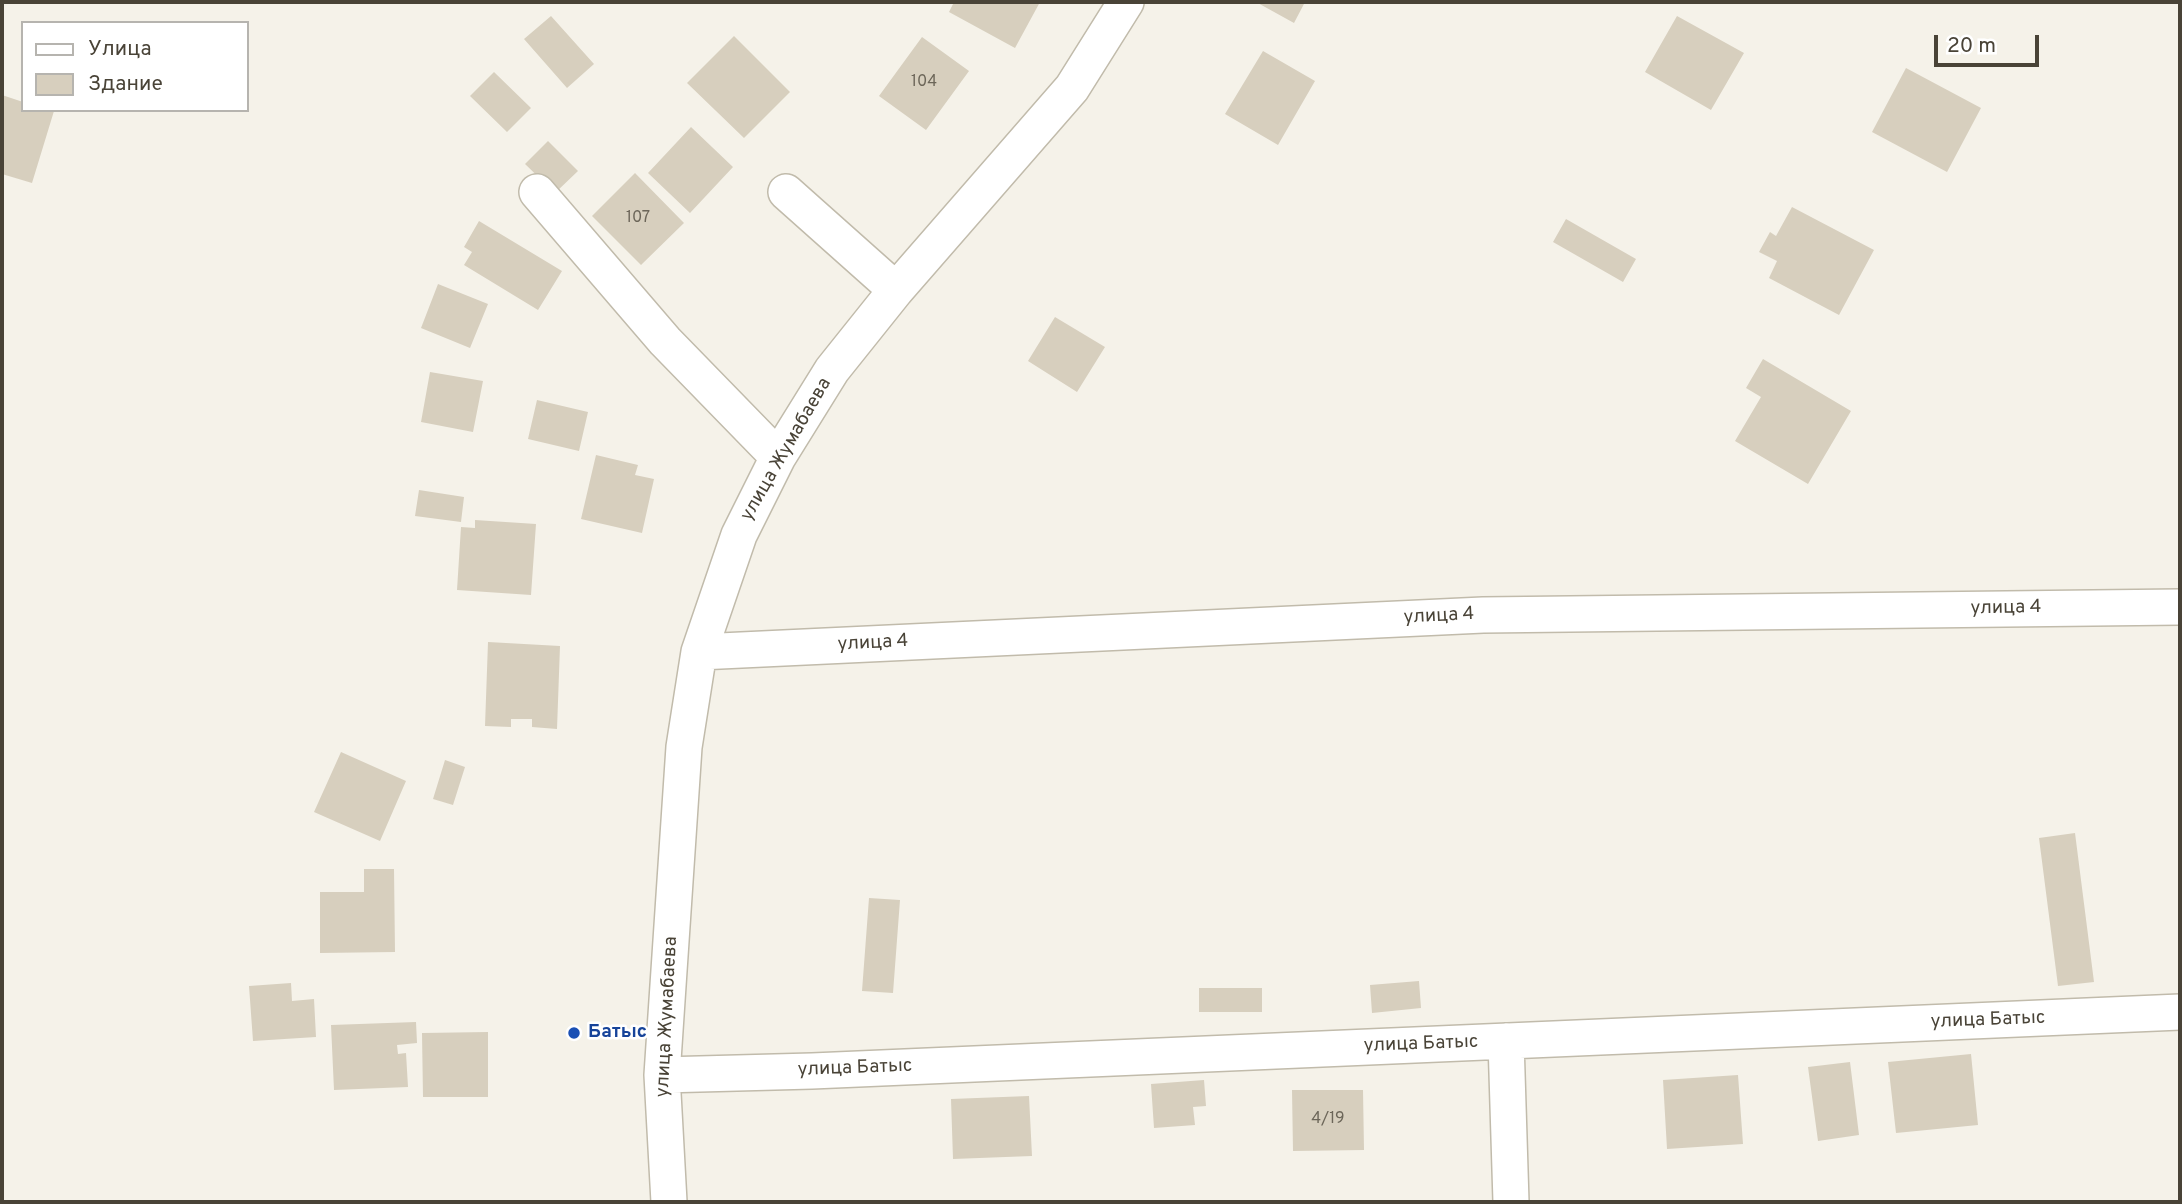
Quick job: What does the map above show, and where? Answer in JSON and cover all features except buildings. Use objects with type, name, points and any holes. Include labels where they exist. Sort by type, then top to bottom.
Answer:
[{"type":"street","name":"улица Жумабаева","points":[[669,1202],[662,1075],[684,747],[698,652],[739,535],[778,457],[832,370],[896,290],[1072,88],[1126,2]]},
{"type":"street","points":[[537,192],[665,341],[778,457]]},
{"type":"street","points":[[786,192],[896,290]]},
{"type":"street","name":"улица 4","points":[[698,652],[1483,615],[2180,607]]},
{"type":"street","name":"улица Батыс","points":[[662,1075],[2180,1012]]},
{"type":"street","points":[[1507,1041],[1511,1202]]},
{"type":"place","name":"Батыс","points":[[574,1033]]}]
